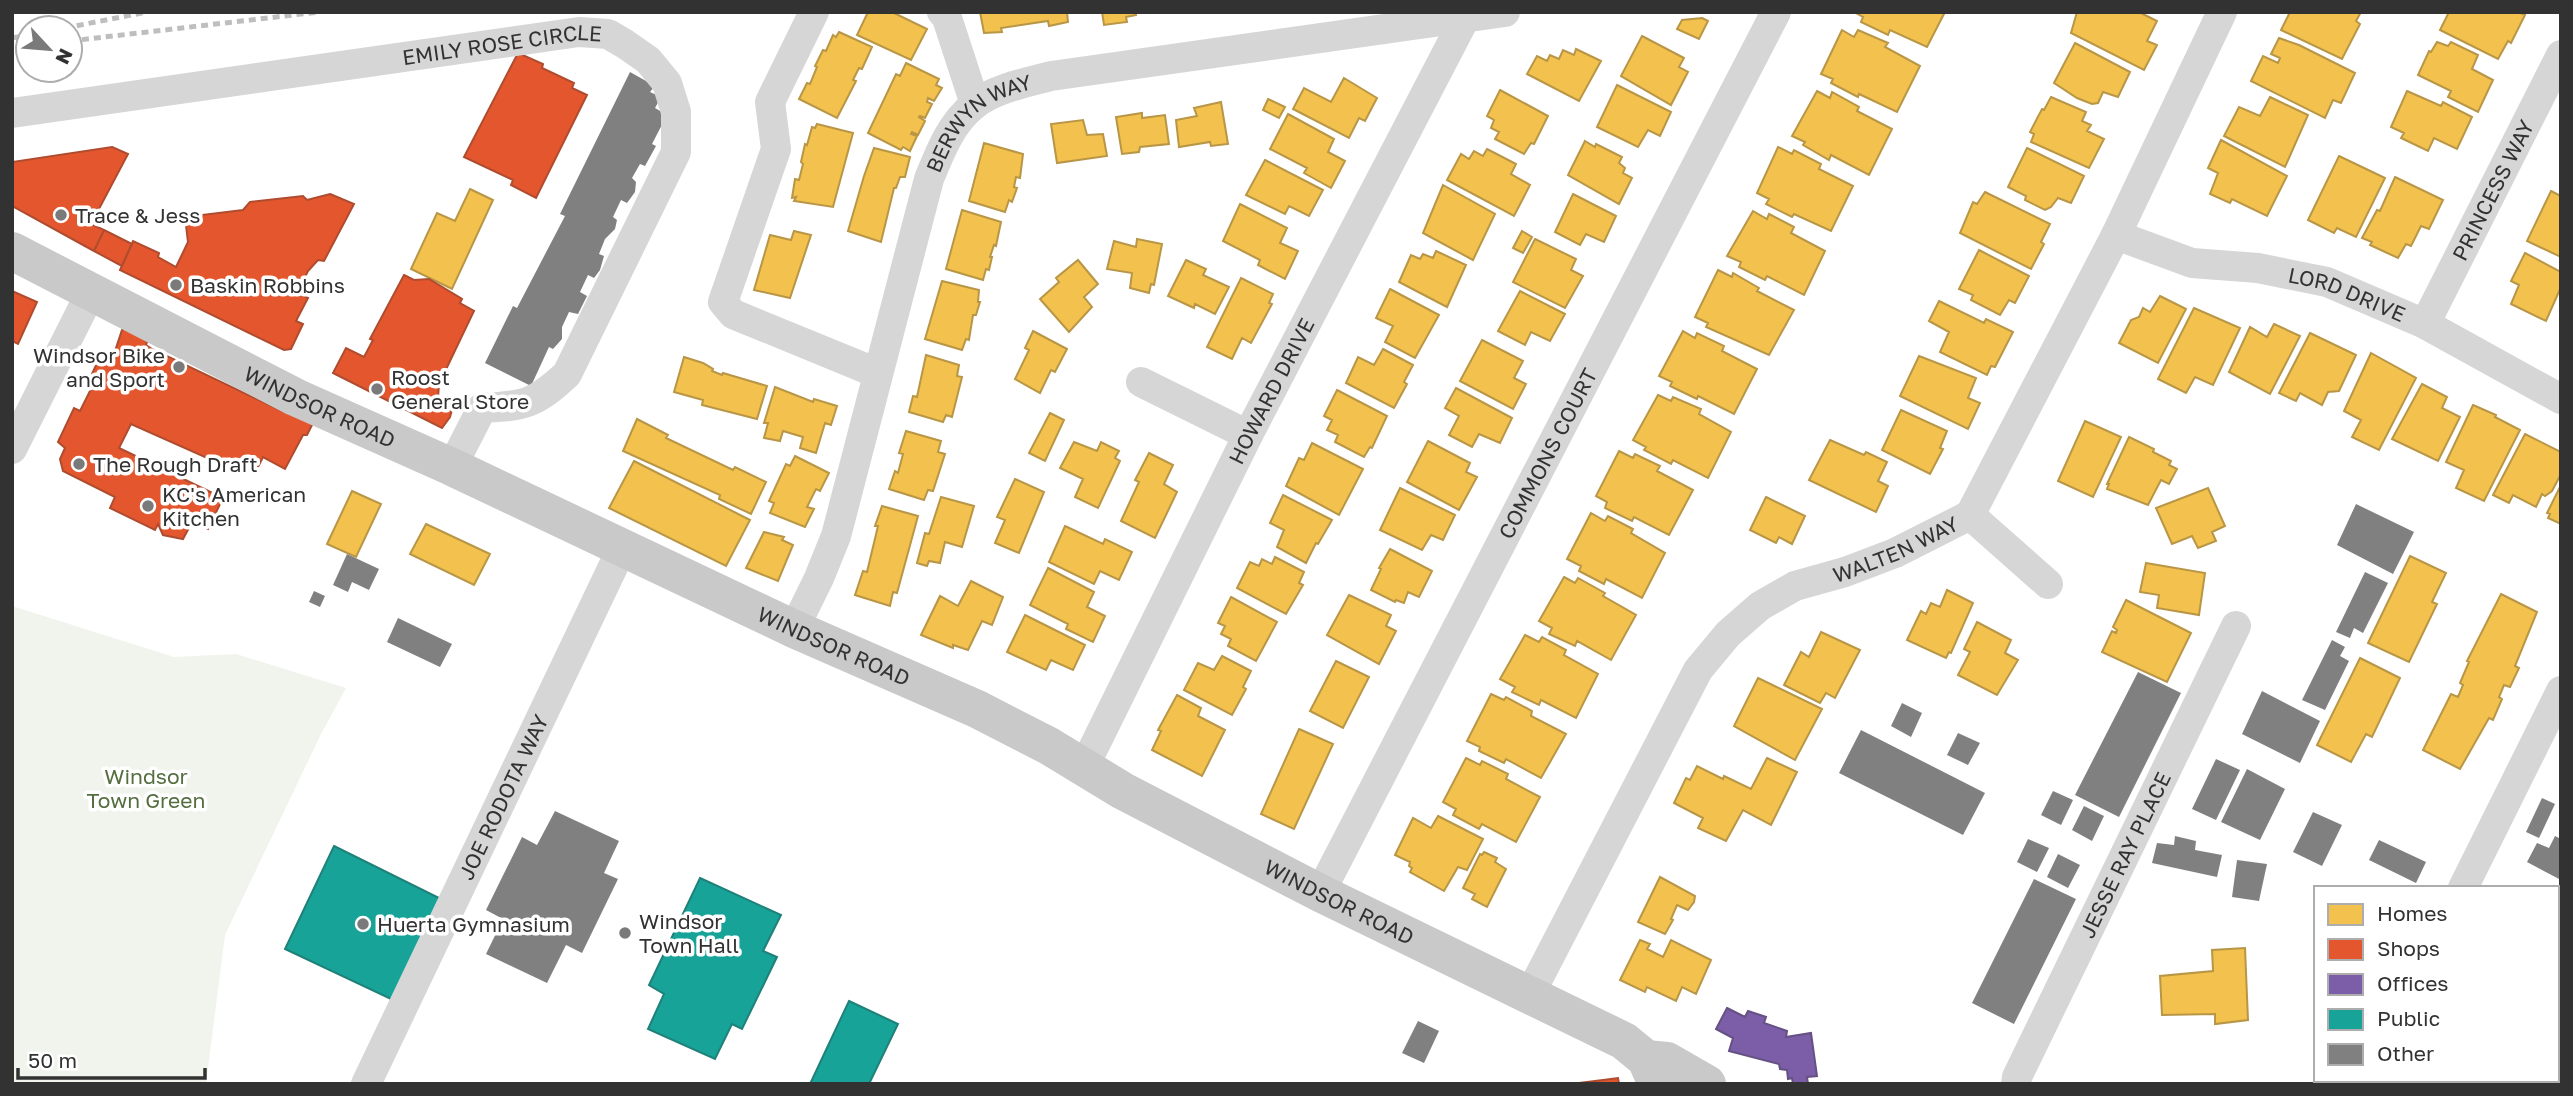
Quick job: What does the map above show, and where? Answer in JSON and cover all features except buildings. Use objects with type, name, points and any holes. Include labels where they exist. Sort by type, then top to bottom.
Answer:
[{"type":"main road","name":"WINDSOR ROAD","points":[[12,251],[296,397],[452,467],[794,629],[977,709],[1124,791],[1320,894],[1624,1041],[1652,1071],[1667,1061],[1707,1084]]},
{"type":"street","points":[[814,12],[770,102],[776,149],[723,302],[733,314],[877,373]]},
{"type":"street","points":[[942,12],[947,18],[975,104]]},
{"type":"street","name":"BERWYN WAY","points":[[794,629],[836,536],[929,179],[945,140],[975,104],[1007,89],[1051,76],[1505,12]]},
{"type":"street","name":"COMMONS COURT","points":[[1320,894],[1776,12]]},
{"type":"street","name":"WALTEN WAY","points":[[1529,996],[1698,670],[1728,634],[1760,606],[1796,586],[1845,572],[1895,553],[1970,514],[2116,236],[2222,12]]},
{"type":"street","name":"HOWARD DRIVE","points":[[1084,767],[1248,435],[1465,18]]},
{"type":"street","name":"EMILY ROSE CIRCLE","points":[[12,113],[579,32],[608,34],[648,60],[667,83],[676,112],[676,152],[567,374],[545,394],[519,407],[482,408],[452,467]]},
{"type":"street","name":"PRINCESS WAY","points":[[2424,324],[2561,55]]},
{"type":"street","name":"LORD DRIVE","points":[[2116,236],[2192,263],[2258,268],[2327,282],[2424,324],[2561,398]]},
{"type":"street","points":[[12,449],[92,290]]},
{"type":"street","points":[[1141,382],[1248,435]]},
{"type":"street","points":[[1970,514],[2048,584]]},
{"type":"street","name":"JOE RODOTA WAY","points":[[366,1084],[622,548]]},
{"type":"street","name":"JESSE RAY PLACE","points":[[2016,1084],[2017,1077],[2236,626]]},
{"type":"street","points":[[2464,886],[2561,691]]},
{"type":"green space","name":"Windsor Town Green","points":[[12,606],[174,657],[236,654],[346,688],[320,736],[225,935],[206,1084],[12,1084]]},
{"type":"railway","points":[[84,24],[147,12]]},
{"type":"railway","points":[[84,39],[319,12]]},
{"type":"place","name":"Trace & Jess","points":[[61,215]]},
{"type":"place","name":"Baskin Robbins","points":[[176,285]]},
{"type":"place","name":"Windsor Bike and Sport","points":[[179,367]]},
{"type":"place","name":"Roost General Store","points":[[377,389]]},
{"type":"place","name":"The Rough Draft","points":[[79,464]]},
{"type":"place","name":"KC's American Kitchen","points":[[148,506]]},
{"type":"place","name":"Huerta Gymnasium","points":[[363,924]]},
{"type":"place","name":"Windsor Town Hall","points":[[625,933]]}]
